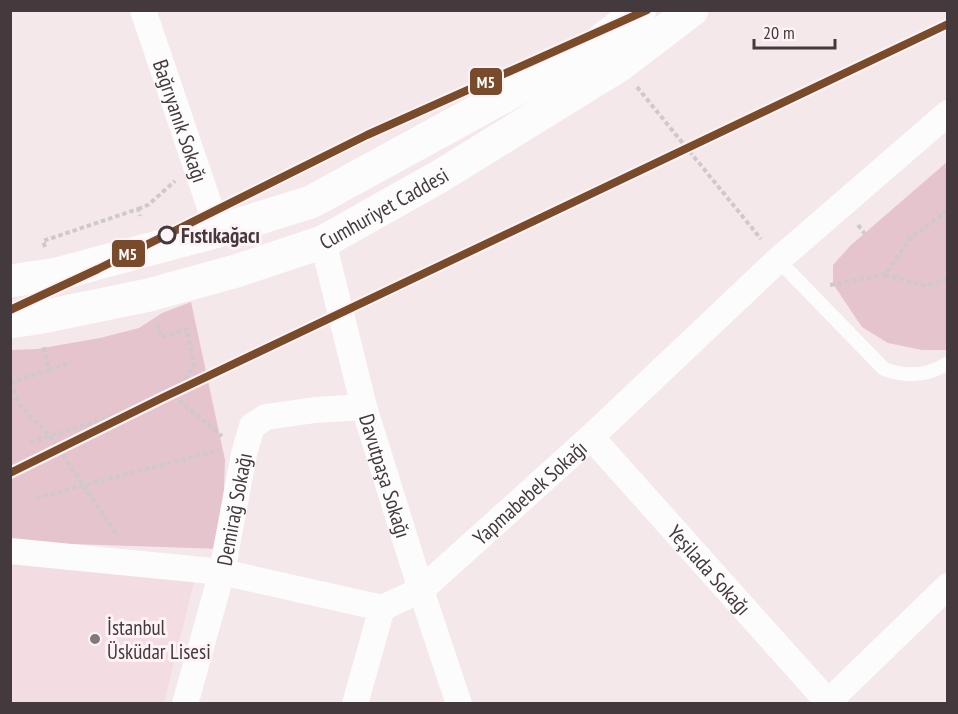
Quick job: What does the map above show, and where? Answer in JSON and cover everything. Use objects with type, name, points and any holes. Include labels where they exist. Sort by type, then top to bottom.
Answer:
[{"type":"main road","name":"Cumhuriyet Caddesi","points":[[10,281],[57,274],[218,231],[311,202],[591,48],[640,10]]},
{"type":"main road","name":"Cumhuriyet Caddesi","points":[[24,320],[149,295],[236,272],[323,242],[441,175],[620,65],[692,10]]},
{"type":"street","name":"Bağrıyanık Sokağı","points":[[143,10],[218,231]]},
{"type":"street","name":"Yapmabebek Sokağı","points":[[382,608],[421,590],[591,437],[778,260],[948,112]]},
{"type":"street","name":"Davutpaşa Sokağı","points":[[323,242],[364,407],[459,704]]},
{"type":"street","name":"Demirağ Sokağı","points":[[185,704],[222,572],[239,450],[252,426],[266,417],[315,410],[364,407]]},
{"type":"street","name":"Yeşilada Sokağı","points":[[591,437],[827,703]]},
{"type":"street","points":[[10,551],[222,572],[382,608],[355,704]]},
{"type":"street","points":[[827,703],[948,586]]},
{"type":"lane","points":[[778,260],[884,369],[907,375],[922,374],[934,371],[948,363]]},
{"type":"path","points":[[620,65],[778,260]]},
{"type":"path","points":[[57,274],[43,241],[148,205],[168,187]]},
{"type":"path","points":[[138,209],[140,216]]},
{"type":"path","points":[[885,275],[910,238],[948,210]]},
{"type":"path","points":[[809,290],[885,275],[926,286],[948,279]]},
{"type":"path","points":[[24,320],[49,370]]},
{"type":"path","points":[[30,442],[175,397],[194,364],[187,329]]},
{"type":"path","points":[[68,364],[10,383],[19,404],[50,436],[118,537]]},
{"type":"path","points":[[175,397],[239,450]]},
{"type":"path","points":[[36,498],[239,450]]},
{"type":"shaded area","points":[[947,162],[947,350],[922,350],[888,343],[862,327],[833,284],[833,265],[851,245]]},
{"type":"shaded area","points":[[191,302],[225,460],[222,549],[11,542],[10,350],[37,349],[100,338],[139,328],[162,313]]},
{"type":"shaded area","name":"İstanbul Üsküdar Lisesi","points":[[10,559],[196,574],[164,703],[11,703]]},
{"type":"transit line","name":"M5","points":[[10,310],[98,269],[367,135],[647,10]]},
{"type":"transit line","name":"M5","points":[[10,473],[162,398],[948,24]]},
{"type":"place","name":"Fıstıkağacı","points":[[167,235]]},
{"type":"place","name":"İstanbul Üsküdar Lisesi","points":[[95,639]]}]
